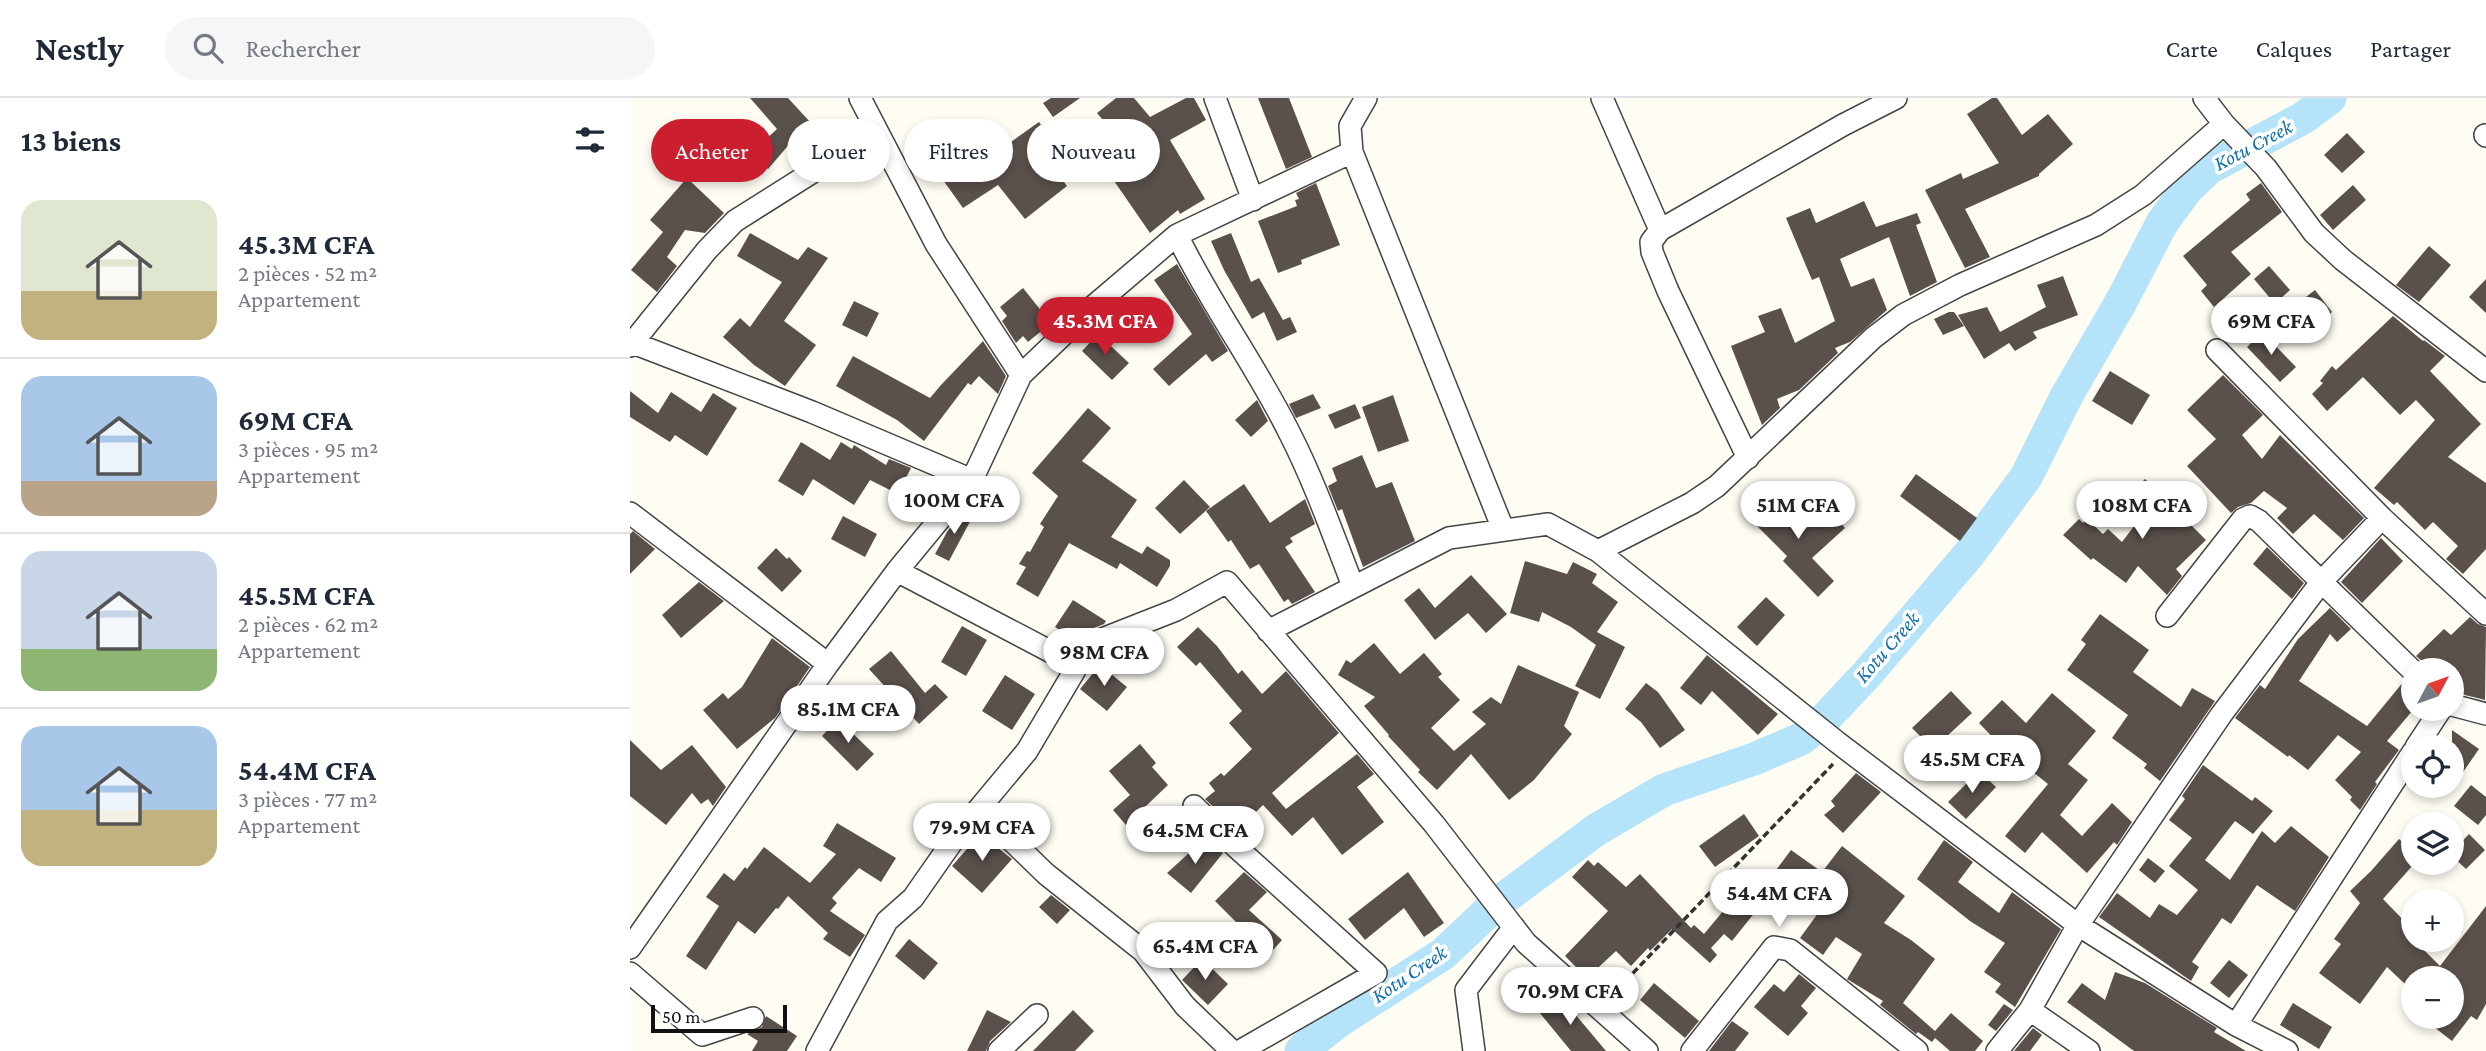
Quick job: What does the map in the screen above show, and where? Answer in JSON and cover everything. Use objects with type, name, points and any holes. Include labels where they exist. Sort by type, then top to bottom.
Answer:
[{"type":"street","points":[[860,98],[870,119]]},
{"type":"street","points":[[1216,98],[1253,200]]},
{"type":"street","points":[[1366,98],[1350,126],[1352,152],[1503,529]]},
{"type":"street","points":[[1602,98],[1660,230]]},
{"type":"street","points":[[1748,458],[1651,252],[1651,242],[1660,230],[1843,125],[1896,98]]},
{"type":"street","points":[[2204,98],[2266,169],[2314,233],[2343,260],[2486,371]]},
{"type":"street","points":[[1598,551],[1692,503],[1717,486],[1873,338],[1903,315],[1961,285],[2096,225],[2143,195],[2224,124]]},
{"type":"street","points":[[630,948],[828,664],[897,571],[972,480],[1021,375],[1089,310],[1177,235],[1352,152]]},
{"type":"street","points":[[890,158],[936,244],[1021,375]]},
{"type":"street","points":[[796,182],[735,220],[707,250],[631,345],[812,412],[972,480]]},
{"type":"street","points":[[1177,235],[1194,271],[1237,337],[1290,434],[1322,505],[1353,586]]},
{"type":"street","points":[[2217,350],[2382,518],[2486,614]]},
{"type":"street","points":[[630,513],[828,664]]},
{"type":"street","points":[[2168,616],[2243,519],[2250,516],[2259,521],[2401,659]]},
{"type":"street","points":[[1997,1051],[2030,1010],[2078,925],[2221,715],[2322,581],[2382,518]]},
{"type":"street","points":[[1268,631],[1449,538],[1548,524],[1598,551],[1847,750],[2078,925],[2236,1025],[2287,1051]]},
{"type":"street","points":[[897,571],[1059,656],[1176,610],[1227,582],[1434,824],[1526,943],[1647,1051]]},
{"type":"street","points":[[817,1051],[887,921],[913,898],[957,835],[1027,751],[1075,670],[1073,650]]},
{"type":"street","points":[[2464,708],[2486,713]]},
{"type":"street","points":[[2236,1025],[2401,771]]},
{"type":"street","points":[[1194,806],[1377,973],[1240,1051]]},
{"type":"street","points":[[980,810],[1046,874],[1143,951],[1185,1006],[1232,1051]]},
{"type":"street","points":[[1474,1051],[1466,990],[1514,927]]},
{"type":"street","points":[[1692,1051],[1774,947],[1790,950],[1917,1051]]},
{"type":"street","points":[[630,973],[709,1043],[753,1018]]},
{"type":"street","points":[[2030,1010],[2089,1051]]},
{"type":"street","points":[[999,1051],[1037,1015]]},
{"type":"path","points":[[1600,1009],[1847,750]]},
{"type":"building","points":[[750,98],[788,98],[807,119],[787,119],[787,147],[773,163],[773,133],[777,129],[773,119],[768,119]]},
{"type":"building","points":[[1051,98],[1080,98],[1053,117],[1043,103]]},
{"type":"building","points":[[1116,98],[1134,98],[1150,117],[1186,98],[1194,98],[1206,120],[1170,140],[1205,199],[1180,214],[1178,210],[1150,233],[1115,182],[1160,182],[1160,119],[1102,119],[1097,113]]},
{"type":"building","points":[[1258,98],[1289,98],[1312,157],[1286,169]]},
{"type":"building","points":[[1992,98],[1997,98],[2022,135],[2048,114],[2073,144],[2039,176],[1965,209],[1990,257],[1965,268],[1925,190],[1961,173],[1963,179],[1999,163],[1967,114]]},
{"type":"building","points":[[1027,131],[1027,182],[1064,182],[1067,186],[1025,219],[998,185],[963,208],[944,182],[1013,182],[1013,140]]},
{"type":"building","points":[[2347,133],[2365,152],[2342,173],[2324,155]]},
{"type":"building","points":[[683,182],[691,182],[724,213],[705,233],[685,230],[667,257],[677,266],[657,292],[631,270],[663,232],[650,220]]},
{"type":"building","points":[[1316,183],[1340,245],[1301,260],[1302,264],[1278,273],[1258,221],[1297,206],[1295,200],[1299,199],[1296,193]]},
{"type":"building","points":[[2261,183],[2282,212],[2231,252],[2251,274],[2214,307],[2201,291],[2207,285],[2183,256],[2250,200],[2246,194]]},
{"type":"building","points":[[2353,185],[2366,200],[2333,230],[2320,215]]},
{"type":"building","points":[[1864,201],[1876,227],[1917,213],[1921,223],[1916,225],[1937,282],[1910,296],[1889,237],[1840,259],[1851,287],[1874,278],[1887,310],[1850,342],[1835,348],[1838,353],[1799,390],[1777,399],[1780,408],[1762,425],[1731,346],[1765,332],[1758,316],[1781,308],[1795,343],[1835,321],[1819,277],[1812,280],[1786,218],[1810,208],[1816,223]]},
{"type":"building","points":[[750,233],[798,260],[808,247],[828,258],[784,321],[816,345],[785,386],[754,365],[723,337],[740,318],[750,327],[782,282],[737,256]]},
{"type":"building","points":[[1231,233],[1251,282],[1259,278],[1283,320],[1290,317],[1297,332],[1277,341],[1264,312],[1252,319],[1211,241]]},
{"type":"building","points":[[2429,246],[2451,265],[2419,302],[2396,285]]},
{"type":"building","points":[[1177,264],[1228,351],[1212,362],[1206,354],[1169,386],[1153,369],[1192,334],[1154,280]]},
{"type":"building","points":[[2269,266],[2290,290],[2275,304],[2254,279]]},
{"type":"building","points":[[2063,276],[2078,315],[2033,332],[2037,338],[2015,351],[2009,343],[1984,359],[1958,315],[1987,307],[2000,332],[2046,307],[2037,285]]},
{"type":"building","points":[[2486,279],[2486,313],[2469,297]]},
{"type":"building","points":[[1023,288],[1051,323],[1028,342],[1023,336],[1016,343],[1002,321],[1007,316],[1000,307]]},
{"type":"building","points":[[2315,290],[2332,312],[2310,329],[2293,307]]},
{"type":"building","points":[[854,301],[879,313],[867,337],[842,325]]},
{"type":"building","points":[[1954,312],[1964,326],[1943,335],[1934,319]]},
{"type":"building","points":[[2393,316],[2445,356],[2430,371],[2481,424],[2448,457],[2486,483],[2486,549],[2463,574],[2446,559],[2458,546],[2433,522],[2425,530],[2397,502],[2394,505],[2374,488],[2435,420],[2416,400],[2400,415],[2363,377],[2327,411],[2312,394],[2323,383],[2320,381],[2332,366],[2336,370]]},
{"type":"building","points":[[2262,332],[2296,367],[2280,382],[2247,347]]},
{"type":"building","points":[[1098,334],[1129,363],[1112,380],[1082,351]]},
{"type":"building","points":[[983,341],[1006,376],[998,394],[979,376],[971,385],[968,383],[924,441],[897,420],[836,386],[853,356],[930,398]]},
{"type":"building","points":[[2110,371],[2150,395],[2132,425],[2092,401]]},
{"type":"building","points":[[2223,375],[2263,415],[2242,435],[2262,459],[2280,435],[2364,518],[2343,540],[2314,514],[2293,534],[2277,518],[2287,508],[2264,491],[2251,503],[2238,507],[2231,513],[2187,466],[2216,439],[2187,410]]},
{"type":"building","points":[[630,391],[658,413],[671,392],[701,412],[713,393],[737,408],[707,456],[675,435],[670,442],[630,417]]},
{"type":"building","points":[[1313,394],[1321,408],[1296,418],[1289,404]]},
{"type":"building","points":[[1393,395],[1409,441],[1378,452],[1362,407]]},
{"type":"building","points":[[1257,400],[1268,421],[1251,437],[1235,420]]},
{"type":"building","points":[[1355,404],[1361,418],[1335,429],[1328,415]]},
{"type":"building","points":[[1088,408],[1111,428],[1082,461],[1137,500],[1111,537],[1142,554],[1147,546],[1170,560],[1170,566],[1157,587],[1120,563],[1117,569],[1069,543],[1038,597],[1016,584],[1026,567],[1019,564],[1027,551],[1030,552],[1044,527],[1040,524],[1058,496],[1032,473]]},
{"type":"building","points":[[801,442],[830,460],[841,442],[852,449],[854,445],[886,465],[889,459],[911,468],[898,494],[870,480],[854,505],[813,479],[803,496],[778,481]]},
{"type":"building","points":[[1362,455],[1376,488],[1392,482],[1415,541],[1363,567],[1342,509],[1338,511],[1328,486],[1337,481],[1332,468]]},
{"type":"building","points":[[1916,474],[1977,518],[1960,541],[1900,496]]},
{"type":"building","points":[[2145,479],[2206,540],[2176,569],[2182,576],[2167,595],[2138,566],[2126,583],[2093,558],[2091,560],[2063,535],[2079,519],[2083,523],[2087,519],[2103,534],[2108,529],[2122,542],[2141,517],[2124,500]]},
{"type":"building","points":[[1184,480],[1210,507],[1180,534],[1155,508]]},
{"type":"building","points":[[1244,484],[1270,523],[1305,499],[1315,524],[1290,538],[1293,542],[1285,547],[1315,592],[1292,604],[1288,599],[1284,602],[1259,564],[1250,569],[1231,540],[1228,542],[1206,511]]},
{"type":"building","points":[[1764,495],[1802,532],[1828,509],[1845,528],[1812,558],[1834,581],[1818,597],[1783,561],[1787,556],[1745,514]]},
{"type":"building","points":[[965,509],[974,514],[949,561],[935,554],[947,532]]},
{"type":"building","points":[[843,516],[877,534],[865,557],[831,539]]},
{"type":"building","points":[[633,531],[655,549],[630,574],[630,534]]},
{"type":"building","points":[[2381,538],[2403,561],[2362,603],[2341,582]]},
{"type":"building","points":[[2267,547],[2304,583],[2292,599],[2253,564]]},
{"type":"building","points":[[776,548],[802,571],[782,592],[757,568]]},
{"type":"building","points":[[1525,561],[1567,574],[1573,562],[1597,574],[1592,583],[1618,602],[1597,632],[1625,647],[1600,699],[1575,686],[1596,645],[1571,627],[1542,612],[1539,622],[1510,613]]},
{"type":"building","points":[[1471,575],[1507,614],[1486,633],[1468,613],[1435,640],[1404,600],[1419,588],[1435,608]]},
{"type":"building","points":[[699,582],[724,601],[681,638],[662,615]]},
{"type":"building","points":[[1766,597],[1785,615],[1757,646],[1737,627]]},
{"type":"building","points":[[1073,600],[1106,621],[1104,624],[1071,637],[1055,627]]},
{"type":"building","points":[[2330,608],[2351,629],[2337,642],[2330,634],[2299,681],[2367,726],[2401,685],[2401,721],[2404,721],[2387,741],[2399,750],[2375,782],[2377,784],[2360,810],[2350,800],[2352,797],[2335,780],[2361,752],[2338,735],[2308,770],[2235,718],[2260,685],[2265,689],[2298,639]]},
{"type":"building","points":[[2100,614],[2149,650],[2133,672],[2181,707],[2192,688],[2215,701],[2160,781],[2144,768],[2147,764],[2112,738],[2128,715],[2067,670],[2086,644],[2081,640]]},
{"type":"building","points":[[2470,617],[2486,627],[2485,700],[2464,694],[2464,658],[2416,656],[2444,629],[2451,635]]},
{"type":"building","points":[[962,626],[987,640],[966,676],[941,662]]},
{"type":"building","points":[[1198,627],[1217,646],[1238,674],[1242,670],[1262,694],[1286,671],[1339,733],[1272,793],[1286,809],[1357,754],[1374,774],[1357,787],[1384,822],[1342,855],[1313,817],[1292,836],[1263,805],[1242,826],[1247,831],[1243,835],[1205,799],[1215,791],[1209,783],[1221,773],[1224,776],[1252,749],[1229,723],[1242,711],[1200,662],[1196,666],[1177,647]]},
{"type":"building","points":[[772,638],[810,667],[775,718],[737,749],[703,710],[723,693],[728,699],[742,687]]},
{"type":"building","points":[[1374,643],[1400,674],[1424,653],[1442,674],[1438,677],[1460,700],[1431,728],[1454,751],[1486,724],[1472,712],[1491,697],[1501,704],[1518,665],[1579,692],[1564,726],[1572,734],[1534,780],[1509,800],[1471,754],[1437,790],[1418,772],[1420,770],[1364,706],[1375,697],[1338,675],[1346,660],[1351,663]]},
{"type":"building","points":[[891,651],[925,693],[935,684],[948,697],[919,724],[869,669]]},
{"type":"building","points":[[1707,655],[1778,714],[1758,735],[1712,691],[1701,705],[1680,688]]},
{"type":"building","points":[[1100,665],[1127,687],[1107,711],[1080,689]]},
{"type":"building","points":[[1005,675],[1035,694],[1012,730],[982,711]]},
{"type":"building","points":[[1646,683],[1658,692],[1685,730],[1660,748],[1641,722],[1625,709]]},
{"type":"building","points":[[1951,691],[1972,713],[1933,749],[1912,728]]},
{"type":"building","points":[[2052,693],[2096,731],[2068,764],[2088,780],[2060,815],[2082,836],[2112,803],[2132,822],[2117,845],[2114,842],[2087,873],[2042,832],[2025,853],[2005,836],[2048,784],[2002,747],[1979,723],[2002,700],[2026,723]]},
{"type":"building","points":[[838,719],[874,754],[857,771],[822,736]]},
{"type":"building","points":[[2464,738],[2479,749],[2464,771]]},
{"type":"building","points":[[630,740],[661,770],[692,745],[726,787],[713,806],[708,799],[701,804],[692,793],[666,825],[630,796]]},
{"type":"building","points":[[1140,744],[1156,763],[1152,767],[1168,785],[1126,825],[1113,810],[1130,795],[1109,771]]},
{"type":"building","points":[[2203,765],[2252,801],[2255,797],[2273,811],[2253,834],[2235,821],[2205,860],[2230,880],[2262,831],[2275,843],[2291,826],[2329,857],[2295,911],[2257,885],[2231,924],[2222,918],[2192,962],[2199,967],[2191,981],[2099,917],[2117,893],[2150,918],[2159,904],[2177,915],[2198,890],[2169,866],[2192,838],[2169,820],[2185,799],[2182,796]]},
{"type":"building","points":[[1979,771],[1996,787],[1966,819],[1948,802]]},
{"type":"building","points":[[1856,773],[1881,792],[1843,833],[1824,815],[1835,806],[1831,801]]},
{"type":"building","points":[[2471,785],[2486,797],[2486,815],[2478,825],[2454,806],[2460,798],[2464,798]]},
{"type":"building","points":[[1744,814],[1759,836],[1715,867],[1699,846]]},
{"type":"building","points":[[837,823],[896,858],[881,882],[859,868],[832,898],[837,903],[830,911],[865,935],[850,957],[823,939],[828,933],[788,896],[755,934],[738,921],[706,970],[686,956],[719,906],[706,897],[724,873],[734,881],[764,847],[810,883],[836,854],[823,846]]},
{"type":"building","points":[[980,834],[1012,859],[982,893],[952,866]]},
{"type":"building","points":[[2469,834],[2485,850],[2466,869],[2464,867],[2464,839]]},
{"type":"building","points":[[2399,839],[2401,841],[2401,875],[2404,875],[2383,899],[2401,918],[2401,952],[2426,952],[2440,966],[2401,966],[2401,980],[2387,967],[2360,1004],[2319,973],[2341,944],[2334,939],[2360,903],[2350,891]]},
{"type":"building","points":[[1944,840],[1973,862],[1958,882],[1999,913],[2012,892],[2061,929],[2015,1007],[1995,992],[2001,984],[1984,972],[2005,943],[1970,921],[1917,879]]},
{"type":"building","points":[[1212,842],[1223,853],[1191,893],[1167,873],[1200,843],[1205,848]]},
{"type":"building","points":[[1842,846],[1905,896],[1884,923],[1935,959],[1903,1003],[1935,1031],[1951,1013],[1983,1041],[1975,1051],[1950,1051],[1935,1038],[1932,1042],[1918,1032],[1916,1034],[1880,1005],[1883,1001],[1847,979],[1862,954],[1836,937],[1823,955],[1800,938],[1821,909],[1786,883],[1764,901],[1732,941],[1724,934],[1711,948],[1717,955],[1710,963],[1672,929],[1631,966],[1616,951],[1587,978],[1565,956],[1608,911],[1572,877],[1588,860],[1594,866],[1598,862],[1626,887],[1640,874],[1691,928],[1694,925],[1704,934],[1739,892],[1736,889],[1754,874],[1757,878],[1762,874],[1768,881],[1791,850],[1822,872]]},
{"type":"building","points":[[2148,858],[2165,871],[2155,883],[2139,870]]},
{"type":"building","points":[[1244,872],[1267,892],[1249,910],[1282,940],[1262,962],[1237,940],[1245,931],[1215,901]]},
{"type":"building","points":[[1408,872],[1444,923],[1424,937],[1404,908],[1365,940],[1348,919]]},
{"type":"building","points":[[1051,895],[1070,910],[1057,924],[1039,907]]},
{"type":"building","points":[[2486,906],[2486,1004],[2477,1020],[2471,1016],[2464,1025],[2464,966],[2440,966],[2451,952],[2464,952],[2464,935]]},
{"type":"building","points":[[909,939],[938,963],[924,980],[895,956]]},
{"type":"building","points":[[1202,959],[1228,984],[1208,1005],[1182,980]]},
{"type":"building","points":[[2229,960],[2248,975],[2229,998],[2210,983]]},
{"type":"building","points":[[2115,972],[2145,983],[2217,1028],[2214,1032],[2246,1051],[2134,1051],[2067,1002],[2082,983],[2105,1000]]},
{"type":"building","points":[[1799,974],[1816,988],[1801,1006],[1808,1013],[1788,1036],[1754,1007],[1774,984],[1784,992]]},
{"type":"building","points":[[1654,983],[1699,1021],[1685,1038],[1640,1000]]},
{"type":"building","points":[[1559,995],[1606,1051],[1571,1051],[1539,1012]]},
{"type":"building","points":[[2293,1003],[2332,1027],[2319,1049],[2280,1025]]},
{"type":"building","points":[[2004,1004],[2013,1010],[1996,1031],[1988,1025]]},
{"type":"building","points":[[987,1010],[1011,1022],[990,1041],[986,1051],[967,1051]]},
{"type":"building","points":[[1073,1010],[1094,1031],[1075,1051],[1033,1051]]},
{"type":"building","points":[[766,1016],[797,1036],[787,1051],[752,1051],[758,1041],[747,1034],[762,1027]]},
{"type":"building","points":[[1732,1021],[1749,1033],[1735,1051],[1709,1051]]},
{"type":"building","points":[[2033,1028],[2042,1035],[2030,1051],[2014,1051]]},
{"type":"building","points":[[2436,1029],[2461,1029],[2452,1041]]},
{"type":"waterway","name":"Kotu Creek","points":[[1301,1051],[1336,1023],[1443,954],[1495,905],[1596,830],[1664,790],[1754,759],[1801,739],[1818,726],[1867,674],[1970,553],[2026,477],[2066,397],[2122,300],[2162,223],[2187,189],[2209,168],[2303,118],[2330,98]]}]
